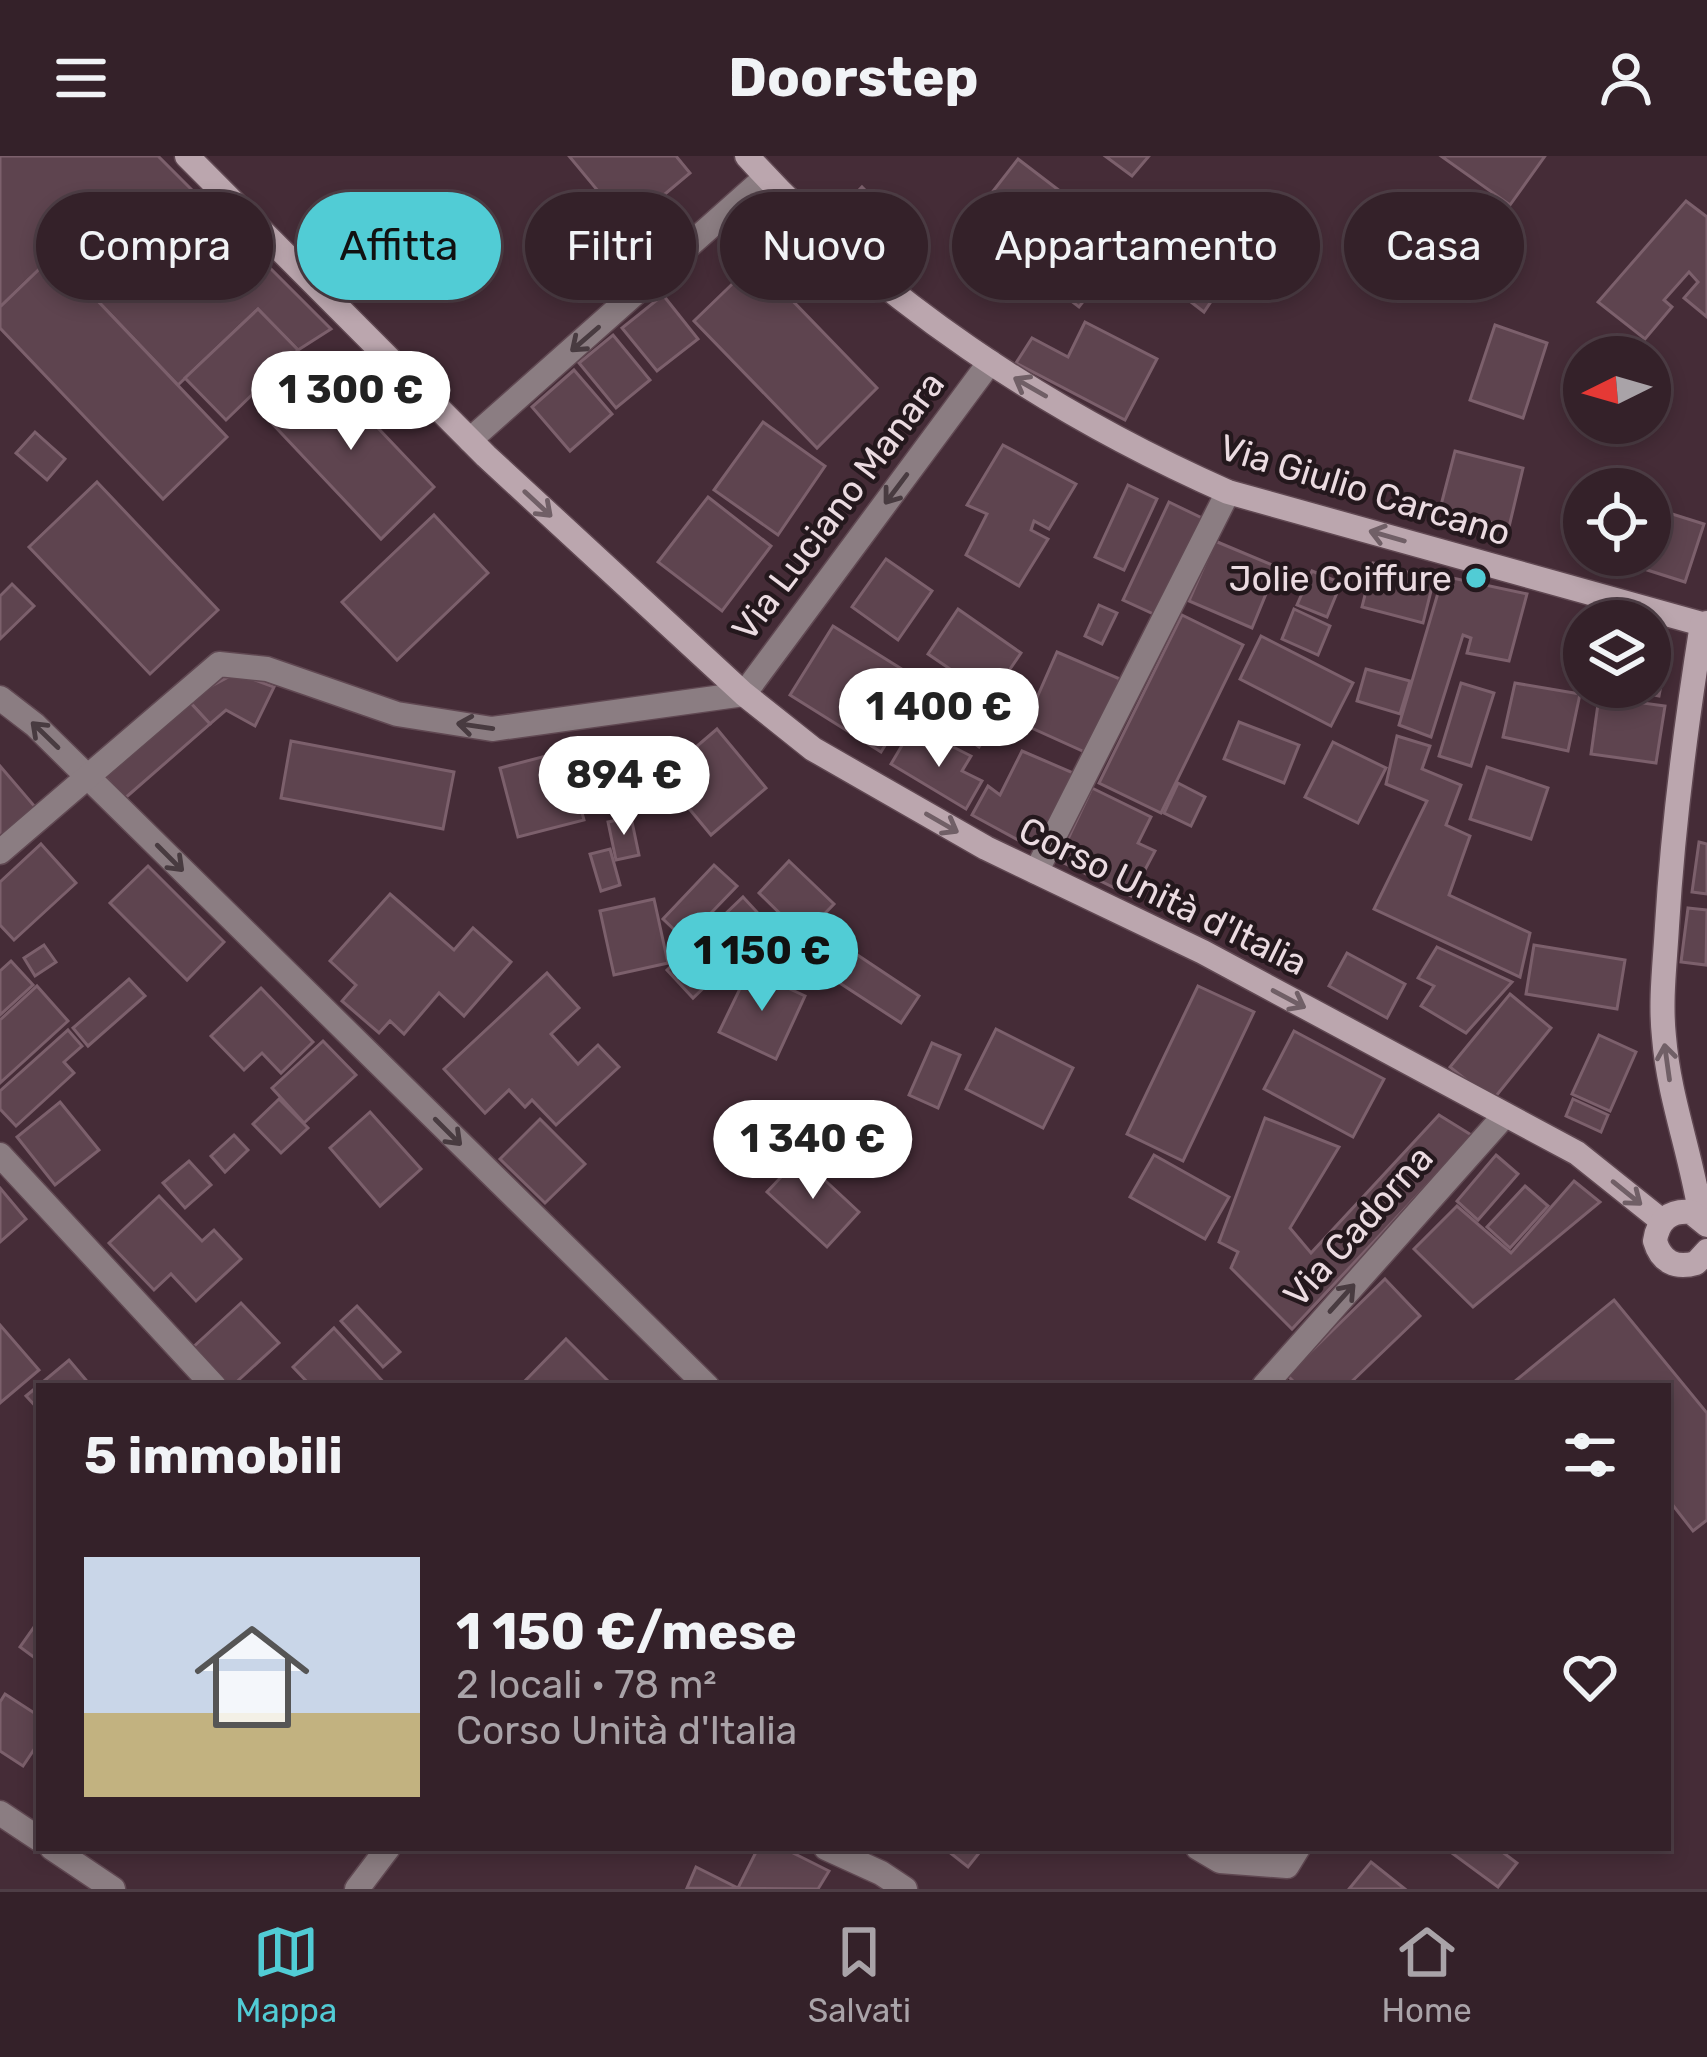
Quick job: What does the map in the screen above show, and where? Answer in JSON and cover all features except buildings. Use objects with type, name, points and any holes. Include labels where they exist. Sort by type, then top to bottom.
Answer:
[{"type":"main road","name":"Corso Unità d'Italia","points":[[187,156],[470,440],[744,694],[813,749],[986,848],[1203,952],[1577,1153],[1662,1221]]},
{"type":"main road","name":"Via Giulio Carcano","points":[[747,156],[801,214],[875,277],[991,362],[1173,468],[1228,492],[1705,623]]},
{"type":"main road","points":[[1704,1221],[1670,1082],[1662,1014],[1670,880],[1690,698],[1705,623]]},
{"type":"main road","points":[[1704,1221],[1681,1211],[1670,1214],[1655,1241],[1665,1260],[1676,1266],[1696,1263],[1707,1252]]},
{"type":"main road","points":[[1685,1266],[1707,1283]]},
{"type":"street","points":[[470,440],[766,177]]},
{"type":"street","name":"Via Luciano Manara","points":[[744,694],[991,362]]},
{"type":"street","points":[[1036,872],[1228,492]]},
{"type":"street","points":[[0,852],[219,664],[267,669],[397,714],[492,729],[744,694]]},
{"type":"street","points":[[0,698],[35,725],[704,1383]]},
{"type":"street","name":"Via Cadorna","points":[[1267,1383],[1505,1114]]},
{"type":"street","points":[[0,1155],[211,1383]]},
{"type":"street","points":[[0,1814],[36,1838]]},
{"type":"street","points":[[56,1851],[113,1889]]},
{"type":"street","points":[[357,1889],[386,1851]]},
{"type":"street","points":[[833,1851],[905,1889]]},
{"type":"street","points":[[1203,1851],[1220,1861],[1287,1866],[1296,1851]]},
{"type":"place","name":"Jolie Coiffure","points":[[1476,578]]}]
